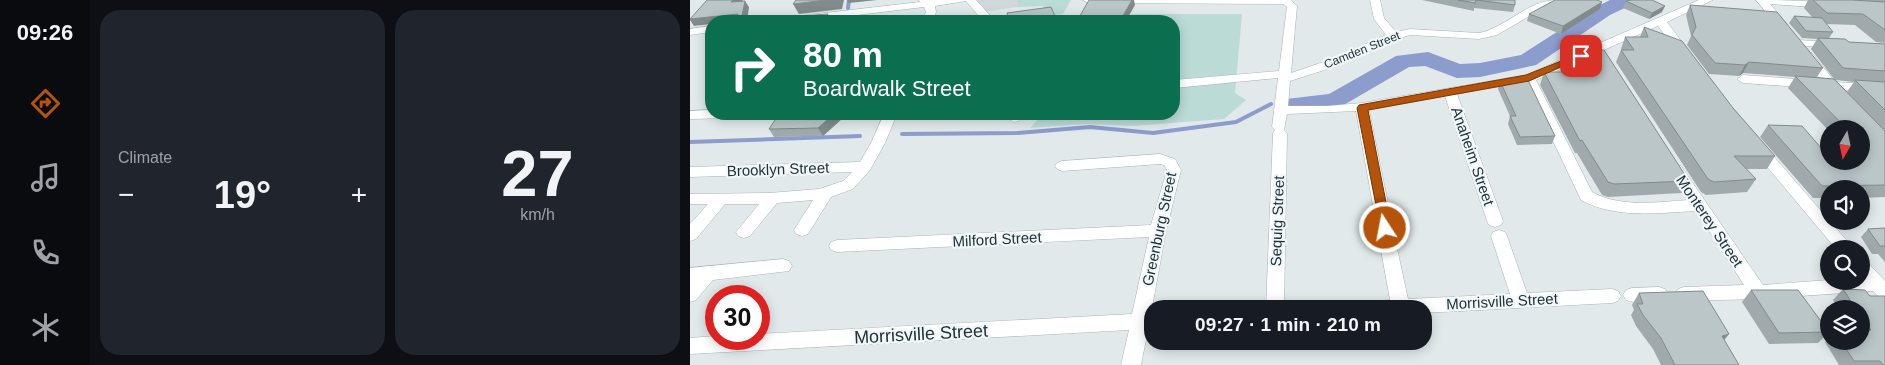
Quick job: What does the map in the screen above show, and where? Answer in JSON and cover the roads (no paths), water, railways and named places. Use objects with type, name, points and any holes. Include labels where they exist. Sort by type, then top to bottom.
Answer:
[{"type":"street","points":[[862,15],[926,2],[961,0]]},
{"type":"street","points":[[970,0],[984,15]]},
{"type":"street","name":"Sequig Street","points":[[1089,0],[1286,1],[1292,6],[1280,110],[1275,300]]},
{"type":"street","points":[[1375,0],[1379,19],[1393,36]]},
{"type":"street","name":"Camden Street","points":[[1180,84],[1285,76],[1333,63],[1393,36],[1410,32],[1479,36],[1493,32],[1552,0]]},
{"type":"street","points":[[1280,110],[1362,108],[1529,78],[1601,52],[1660,21],[1708,0]]},
{"type":"street","points":[[1761,0],[1837,5]]},
{"type":"street","points":[[1761,0],[1845,101]]},
{"type":"street","points":[[926,2],[931,12],[930,15]]},
{"type":"street","points":[[1660,21],[1696,69]]},
{"type":"street","points":[[690,32],[705,30]]},
{"type":"street","points":[[1798,44],[1846,46]]},
{"type":"street","points":[[1529,78],[1586,196],[1595,203],[1617,207],[1699,206]]},
{"type":"street","points":[[1742,79],[1885,90]]},
{"type":"street","name":"Anaheim Street","points":[[1450,92],[1521,300]]},
{"type":"street","points":[[1362,108],[1399,300]]},
{"type":"street","points":[[690,115],[705,115]]},
{"type":"street","points":[[690,199],[773,197],[832,193],[847,185],[865,167],[887,120]]},
{"type":"street","points":[[1751,138],[1838,240]]},
{"type":"street","name":"Monterey Street","points":[[1667,156],[1758,292]]},
{"type":"street","name":"Greenburg Street","points":[[1062,166],[1160,159],[1170,162],[1174,170],[1158,231],[1149,300]]},
{"type":"street","name":"Brooklyn Street","points":[[690,172],[865,167]]},
{"type":"street","points":[[802,230],[825,194]]},
{"type":"street","points":[[744,232],[773,197]]},
{"type":"street","points":[[690,235],[722,198]]},
{"type":"street","name":"Milford Street","points":[[836,246],[1158,231]]},
{"type":"street","points":[[690,275],[783,266]]},
{"type":"street","points":[[690,295],[708,273]]},
{"type":"street","points":[[1870,276],[1881,288]]},
{"type":"street","points":[[1632,295],[1881,288]]},
{"type":"street","name":"Morrisville Street","points":[[1432,304],[1612,296]]},
{"type":"street","name":"Morrisville Street","points":[[690,346],[1144,321]]},
{"type":"street","name":"Greenburg Street","points":[[1131,365],[1144,327]]},
{"type":"waterway","points":[[848,8],[849,0]]},
{"type":"waterway","points":[[1294,104],[1334,101],[1404,61],[1428,59],[1457,71],[1480,70],[1528,60],[1603,11],[1626,0]]},
{"type":"waterway","points":[[902,134],[1018,133],[1090,127],[1153,133],[1236,122],[1271,104]]},
{"type":"waterway","points":[[690,142],[860,136]]}]
